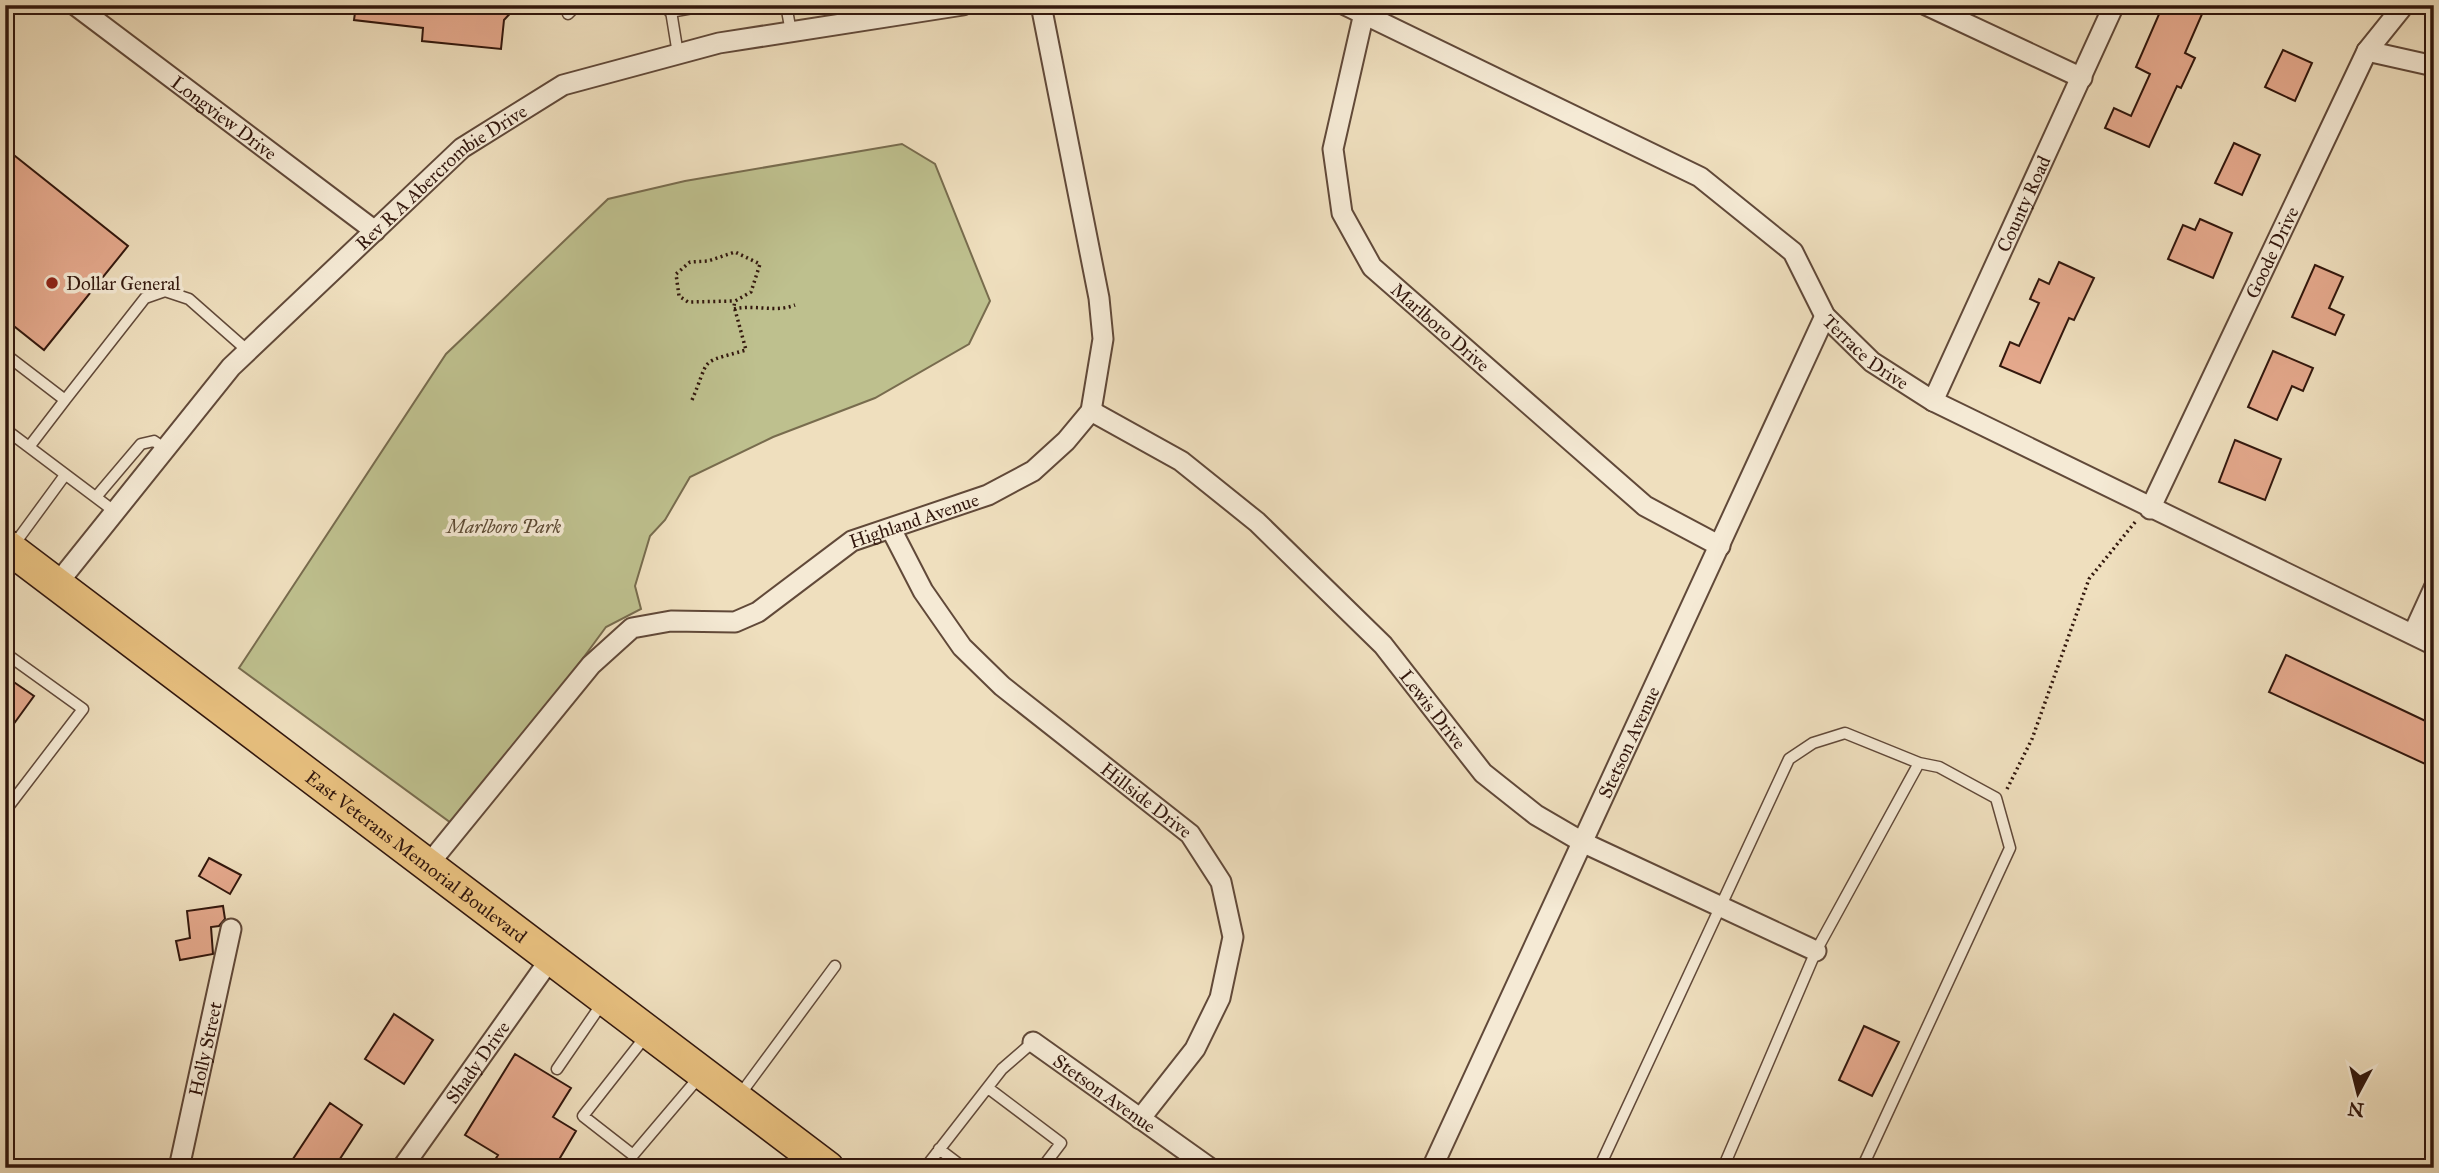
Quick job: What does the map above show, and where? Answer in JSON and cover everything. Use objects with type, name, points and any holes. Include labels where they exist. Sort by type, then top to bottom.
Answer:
[{"type":"main road","name":"East Veterans Memorial Boulevard","points":[[8,547],[828,1168]]},
{"type":"street","name":"Longview Drive","points":[[75,5],[375,231]]},
{"type":"street","name":"Rev R A Abercrombie Drive","points":[[57,584],[231,367],[463,148],[563,85],[719,43],[963,5]]},
{"type":"street","points":[[1041,5],[1099,298],[1103,339],[1091,411]]},
{"type":"street","name":"Terrace Drive","points":[[1345,5],[1700,177],[1793,252],[1825,316],[1872,362],[1933,401],[2434,645]]},
{"type":"street","points":[[1926,5],[2082,78]]},
{"type":"street","name":"County Road","points":[[1933,401],[2114,5]]},
{"type":"street","name":"Goode Drive","points":[[2150,509],[2367,51],[2404,5]]},
{"type":"street","name":"Marlboro Drive","points":[[1364,13],[1332,149],[1342,213],[1372,267],[1645,506],[1720,546]]},
{"type":"street","points":[[2367,51],[2434,66]]},
{"type":"street","name":"Stetson Avenue","points":[[1432,1168],[1825,316]]},
{"type":"street","name":"Highland Avenue","points":[[428,865],[591,665],[632,628],[671,621],[735,622],[758,612],[852,541],[988,495],[1033,471],[1066,441],[1091,411]]},
{"type":"street","name":"Lewis Drive","points":[[1091,411],[1181,461],[1257,522],[1383,645],[1483,773],[1536,815],[1584,843],[1816,951]]},
{"type":"street","name":"Hillside Drive","points":[[891,529],[923,591],[962,647],[1002,686],[1190,834],[1221,882],[1233,937],[1220,998],[1195,1049],[1140,1119]]},
{"type":"street","points":[[2413,634],[2434,588]]},
{"type":"street","name":"Holly Street","points":[[179,1168],[231,929]]},
{"type":"street","name":"Shady Drive","points":[[402,1168],[551,958]]},
{"type":"street","name":"Stetson Avenue","points":[[1033,1042],[1208,1167]]},
{"type":"lane","points":[[568,14],[577,5]]},
{"type":"lane","points":[[678,54],[670,9],[709,5]]},
{"type":"lane","points":[[786,5],[790,32]]},
{"type":"lane","points":[[29,447],[145,298],[165,292],[189,299],[248,351]]},
{"type":"lane","points":[[5,354],[65,400]]},
{"type":"lane","points":[[5,429],[114,511]]},
{"type":"lane","points":[[96,498],[141,444],[155,441],[164,448]]},
{"type":"lane","points":[[8,547],[65,475]]},
{"type":"lane","points":[[5,653],[83,709],[5,811]]},
{"type":"lane","points":[[1600,1168],[1788,759],[1814,743],[1845,733],[1919,763],[1939,767],[1996,798],[2010,848],[1862,1168]]},
{"type":"lane","points":[[1723,1168],[1816,951],[1919,763]]},
{"type":"lane","points":[[737,1099],[835,966]]},
{"type":"lane","points":[[556,1069],[605,999]]},
{"type":"lane","points":[[649,1032],[583,1116],[633,1155],[703,1073]]},
{"type":"lane","points":[[925,1168],[1003,1069],[1033,1042]]},
{"type":"lane","points":[[988,1088],[1060,1143],[1042,1168]]},
{"type":"lane","points":[[939,1149],[964,1168]]},
{"type":"path","points":[[736,252],[754,258],[760,264],[756,284],[751,292],[735,301],[688,302],[679,296],[677,274],[690,262],[708,261],[736,252]]},
{"type":"path","points":[[692,400],[701,369],[712,359],[746,350],[734,309],[735,301]]},
{"type":"path","points":[[734,309],[758,307],[781,311],[795,305]]},
{"type":"path","points":[[1998,806],[2032,739],[2089,579],[2126,531],[2150,509]]},
{"type":"green space","name":"Marlboro Park","points":[[902,144],[935,164],[990,301],[969,344],[875,398],[773,437],[690,477],[665,520],[650,536],[635,586],[641,609],[606,627],[458,828],[239,668],[446,354],[608,199],[685,181]]},
{"type":"building","points":[[356,5],[518,5],[504,20],[501,49],[422,41],[423,28],[354,20]]},
{"type":"building","points":[[2163,5],[2206,5],[2185,53],[2195,58],[2181,88],[2177,86],[2149,147],[2105,128],[2114,108],[2131,116],[2150,74],[2136,67]]},
{"type":"building","points":[[2283,50],[2312,63],[2295,101],[2265,87]]},
{"type":"building","points":[[2234,143],[2260,155],[2242,195],[2215,183]]},
{"type":"building","name":"Dollar General","points":[[5,148],[128,246],[44,350],[5,319]]},
{"type":"building","points":[[2200,219],[2232,233],[2213,278],[2168,259],[2183,225],[2195,230]]},
{"type":"building","points":[[2059,262],[2094,278],[2074,320],[2069,318],[2040,383],[2000,366],[2010,342],[2019,346],[2039,303],[2030,299],[2039,279],[2049,284]]},
{"type":"building","points":[[2315,265],[2343,277],[2329,308],[2344,315],[2335,335],[2292,317]]},
{"type":"building","points":[[2273,351],[2313,368],[2303,391],[2292,386],[2277,420],[2248,407]]},
{"type":"building","points":[[2235,440],[2281,459],[2265,500],[2219,482]]},
{"type":"building","points":[[2286,655],[2434,725],[2434,768],[2269,692]]},
{"type":"building","points":[[5,676],[34,696],[5,736]]},
{"type":"building","points":[[209,858],[241,875],[230,894],[199,876]]},
{"type":"building","points":[[223,906],[225,919],[219,926],[211,927],[213,954],[180,960],[176,941],[190,938],[187,911]]},
{"type":"building","points":[[394,1014],[433,1040],[404,1084],[365,1059]]},
{"type":"building","points":[[1864,1026],[1899,1042],[1872,1096],[1839,1080]]},
{"type":"building","points":[[515,1054],[571,1088],[553,1117],[576,1131],[554,1168],[490,1168],[498,1155],[465,1135]]},
{"type":"building","points":[[330,1103],[362,1125],[334,1168],[287,1168]]},
{"type":"place","name":"Dollar General","points":[[52,283]]}]
